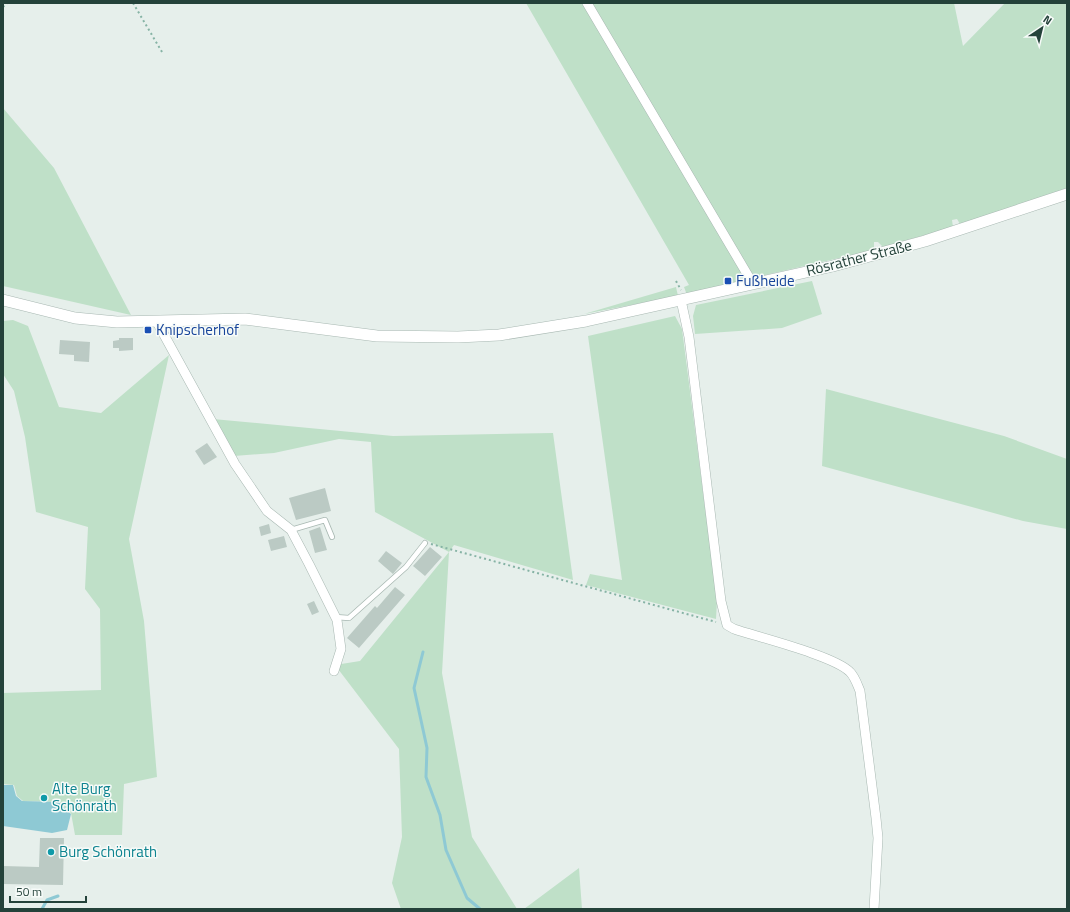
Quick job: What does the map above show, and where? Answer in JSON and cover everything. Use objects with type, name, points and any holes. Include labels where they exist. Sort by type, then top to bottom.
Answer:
[{"type":"street","points":[[588,3],[753,284]]},
{"type":"street","name":"Rösrather Straße","points":[[3,300],[49,313],[81,319],[118,322],[245,319],[377,336],[458,337],[499,335],[552,327],[624,313],[833,266],[918,243],[1067,194]]},
{"type":"street","points":[[681,300],[689,337],[721,601],[727,625],[734,629],[824,658],[849,671],[854,678],[860,691],[878,838],[874,909]]},
{"type":"street","points":[[157,322],[234,464],[268,511],[291,530],[336,616],[340,632],[341,649],[334,671]]},
{"type":"lane","points":[[291,530],[325,520],[332,537]]},
{"type":"lane","points":[[336,616],[349,618],[406,567],[425,543]]},
{"type":"path","points":[[3,7],[7,3]]},
{"type":"path","points":[[133,3],[162,52]]},
{"type":"path","points":[[425,543],[727,625]]},
{"type":"green space","points":[[526,3],[583,3],[747,280],[687,295],[684,287],[689,285]]},
{"type":"green space","points":[[590,3],[954,3],[963,46],[1005,3],[1067,3],[1067,188],[960,224],[957,219],[952,220],[953,227],[883,247],[878,242],[874,242],[874,250],[757,277],[748,270]]},
{"type":"green space","points":[[3,108],[54,168],[131,315],[3,286]]},
{"type":"green space","points":[[812,281],[822,314],[782,328],[695,334],[693,316],[696,305]]},
{"type":"green space","points":[[676,287],[678,296],[584,314]]},
{"type":"green space","points":[[675,316],[682,329],[717,601],[716,619],[586,585],[590,574],[622,580],[588,336]]},
{"type":"green space","points":[[13,320],[28,326],[59,407],[101,413],[169,355],[129,539],[144,621],[157,777],[124,784],[122,835],[75,835],[71,813],[59,802],[23,801],[17,796],[14,785],[3,784],[3,693],[101,690],[100,609],[85,589],[88,527],[36,512],[25,437],[14,391],[3,374],[3,321]]},
{"type":"green space","points":[[826,389],[1004,436],[1067,459],[1067,529],[1023,521],[822,466]]},
{"type":"green space","points":[[213,419],[393,436],[553,433],[573,580],[454,545],[449,552],[375,512],[371,442],[339,439],[274,453],[234,456]]},
{"type":"green space","points":[[449,552],[442,673],[472,837],[517,909],[401,909],[392,883],[402,837],[399,749],[335,665],[360,661]]},
{"type":"green space","points":[[579,868],[582,909],[524,909]]},
{"type":"water","points":[[3,785],[13,785],[16,796],[22,801],[59,802],[71,814],[67,830],[52,833],[3,826]]},
{"type":"building","points":[[119,338],[133,338],[133,350],[119,351],[119,348],[113,348],[113,341],[119,340]]},
{"type":"building","points":[[60,340],[90,342],[89,362],[74,361],[74,355],[59,354]]},
{"type":"building","points":[[207,443],[217,457],[204,465],[195,451]]},
{"type":"building","points":[[325,488],[331,511],[296,520],[289,498]]},
{"type":"building","points":[[269,524],[271,533],[261,536],[259,527]]},
{"type":"building","points":[[320,527],[327,550],[315,553],[309,531]]},
{"type":"building","points":[[284,536],[287,547],[271,551],[268,540]]},
{"type":"building","points":[[430,547],[442,557],[425,576],[413,566]]},
{"type":"building","points":[[386,551],[402,563],[393,574],[378,561]]},
{"type":"building","points":[[395,587],[405,595],[359,648],[347,638],[375,606],[377,608]]},
{"type":"building","points":[[314,601],[319,612],[312,615],[307,604]]},
{"type":"building","name":"Burg Schönrath","points":[[40,838],[64,838],[63,885],[3,884],[3,866],[39,867]]},
{"type":"waterway","points":[[423,652],[414,688],[427,748],[426,777],[440,815],[446,850],[467,898],[480,909]]},
{"type":"waterway","points":[[42,909],[47,900],[58,896]]},
{"type":"place","name":"Fußheide","points":[[728,281]]},
{"type":"place","name":"Knipscherhof","points":[[148,330]]},
{"type":"place","name":"Alte Burg Schönrath","points":[[44,798]]},
{"type":"place","name":"Burg Schönrath","points":[[51,852]]}]
